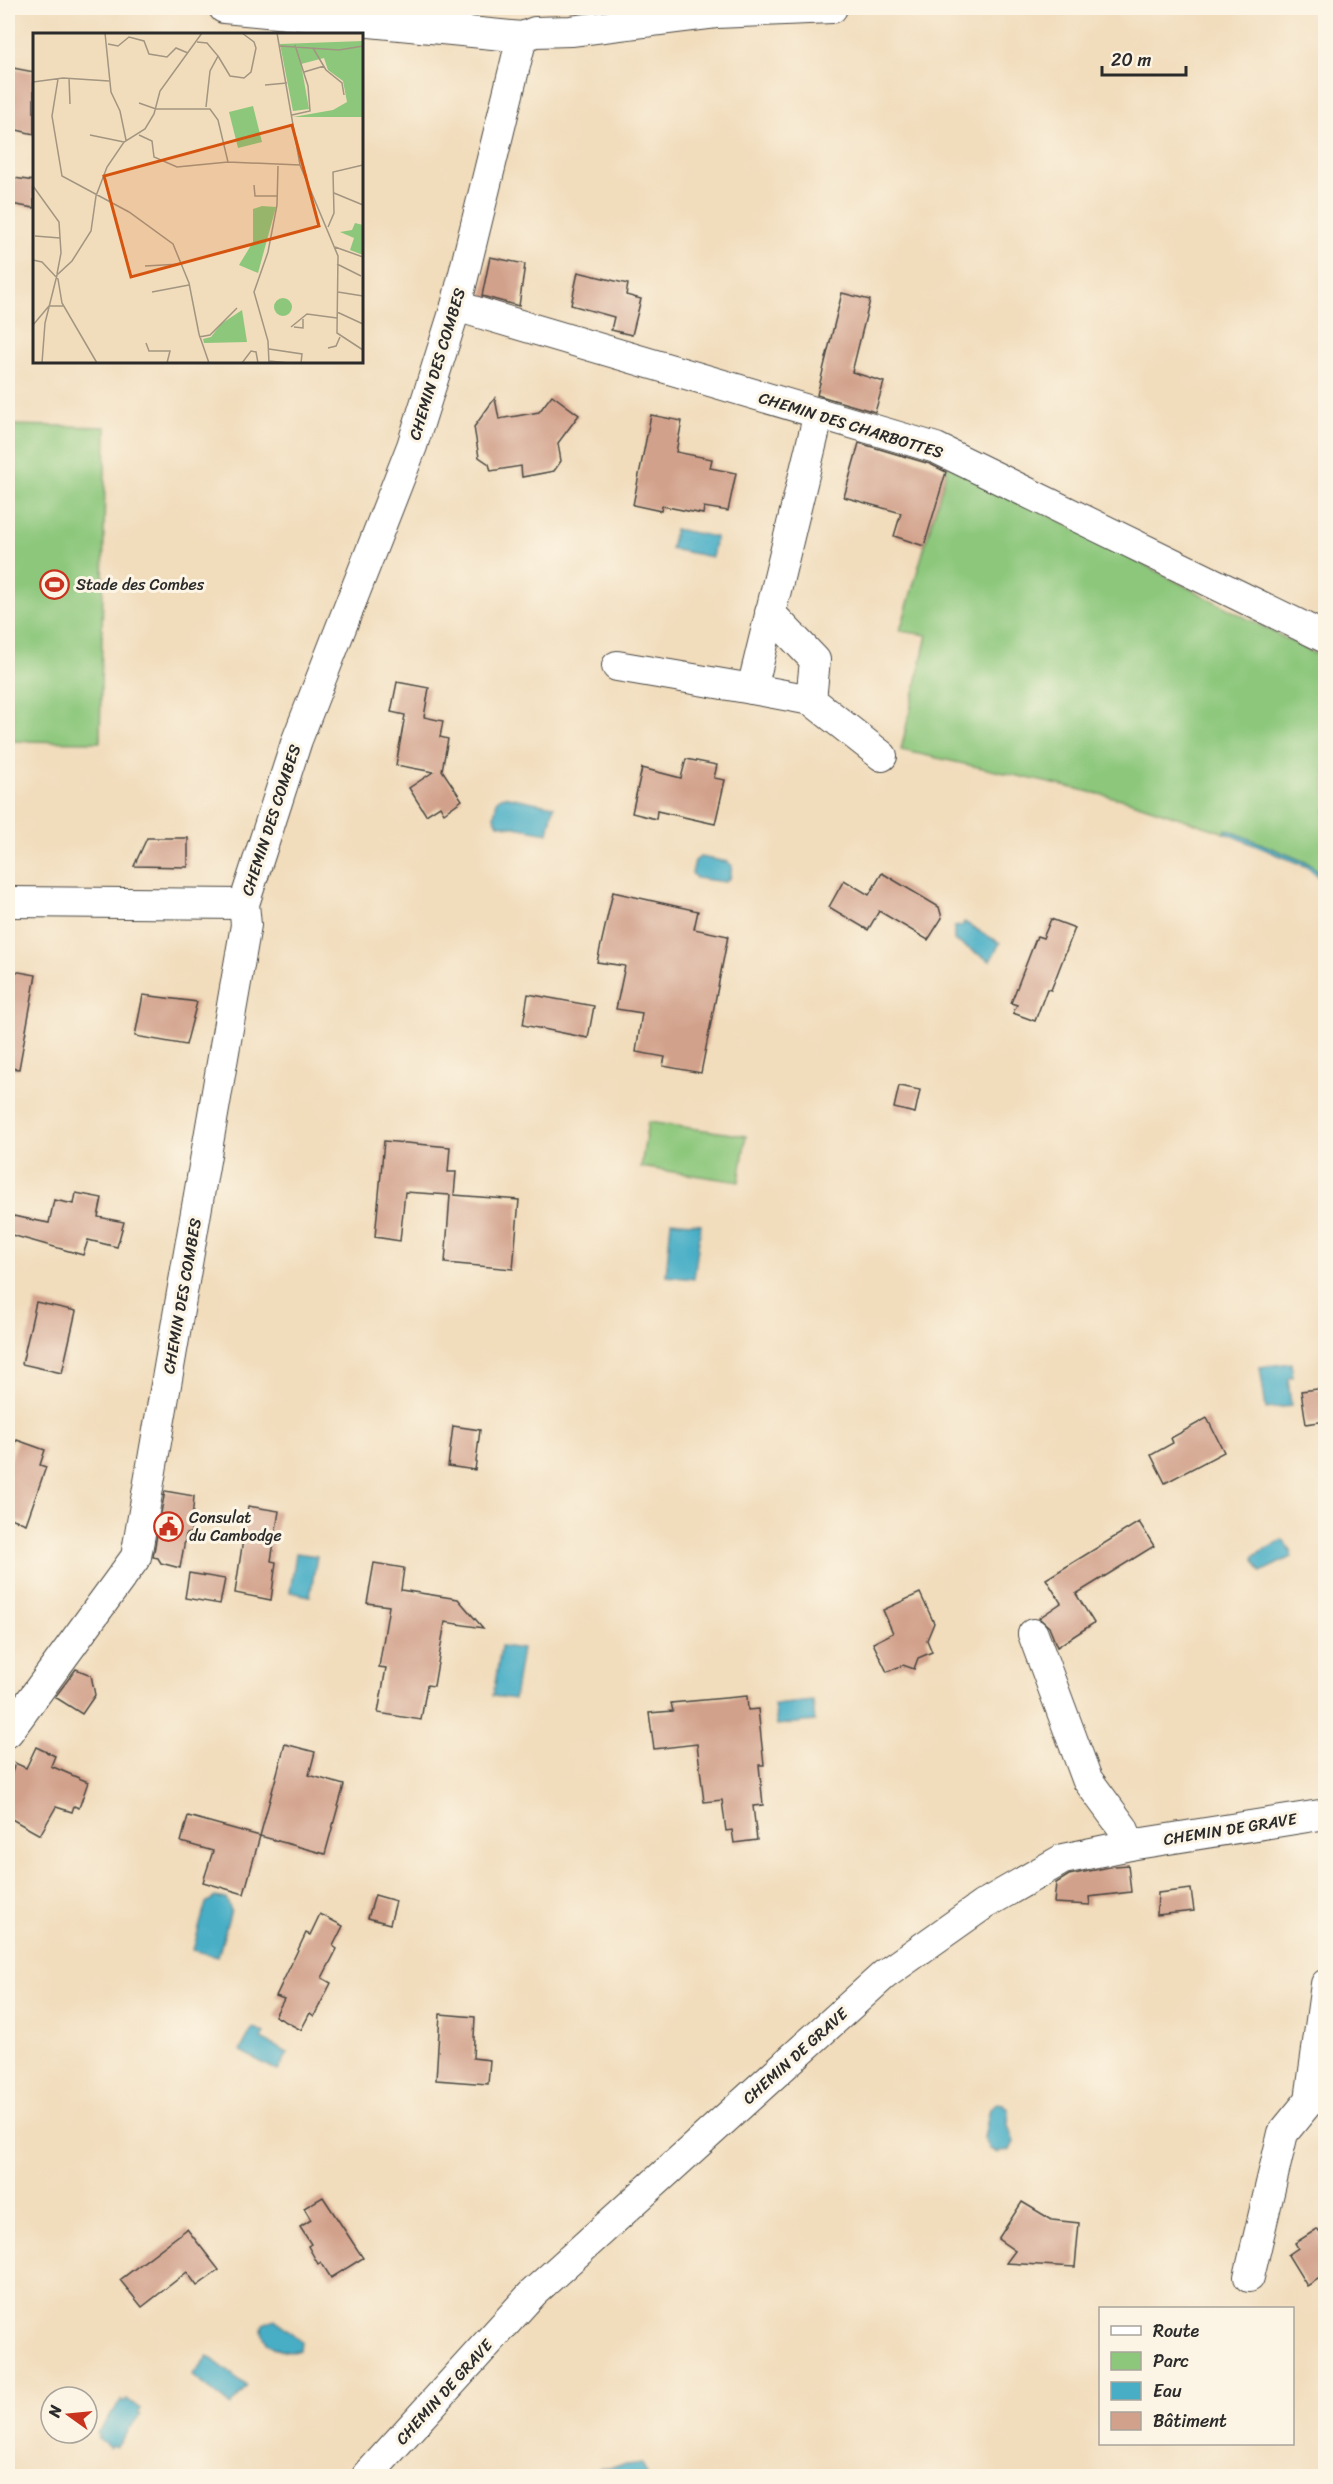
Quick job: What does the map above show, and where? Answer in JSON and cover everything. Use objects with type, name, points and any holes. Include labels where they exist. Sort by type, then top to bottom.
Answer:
[{"type":"street","points":[[224,8],[522,37],[535,32],[571,31],[716,13],[832,8]]},
{"type":"street","name":"CHEMIN DES COMBES","points":[[8,1732],[136,1557],[246,925],[244,904],[297,740],[412,447],[456,306],[522,37]]},
{"type":"street","name":"CHEMIN DES CHARBOTTES","points":[[456,306],[936,448],[1326,638]]},
{"type":"street","points":[[752,689],[819,413]]},
{"type":"street","points":[[770,613],[815,660],[811,700]]},
{"type":"street","points":[[617,666],[811,700],[882,756]]},
{"type":"street","points":[[8,902],[244,904]]},
{"type":"street","points":[[1033,1634],[1087,1779],[1123,1828],[1130,1845]]},
{"type":"street","name":"CHEMIN DE GRAVE","points":[[368,2476],[532,2293],[884,1975],[983,1905],[1063,1858],[1326,1814]]},
{"type":"street","points":[[1249,2277],[1283,2133],[1310,2100],[1326,1984]]},
{"type":"green space","name":"Stade des Combes","points":[[8,425],[106,427],[100,742],[8,741]]},
{"type":"green space","points":[[949,463],[1325,659],[1325,878],[1310,864],[1226,830],[1225,833],[1126,800],[901,750],[927,635],[900,631]]},
{"type":"green space","points":[[648,1122],[746,1136],[739,1182],[641,1167]]},
{"type":"water","points":[[675,529],[716,537],[712,557],[671,549]]},
{"type":"water","points":[[503,796],[554,806],[548,833],[498,824],[494,817],[497,800]]},
{"type":"water","points":[[1226,829],[1310,864],[1325,878],[1325,883],[1307,867],[1225,833]]},
{"type":"water","points":[[700,857],[728,862],[732,866],[730,878],[725,882],[696,878],[692,873],[695,861]]},
{"type":"water","points":[[964,922],[1000,943],[990,961],[954,940],[954,927],[962,926]]},
{"type":"water","points":[[671,1221],[701,1224],[694,1279],[666,1276]]},
{"type":"water","points":[[1291,1363],[1293,1377],[1288,1378],[1291,1406],[1266,1409],[1260,1367]]},
{"type":"water","points":[[1282,1540],[1291,1552],[1291,1557],[1261,1572],[1254,1556]]},
{"type":"water","points":[[296,1553],[317,1556],[310,1596],[290,1592]]},
{"type":"water","points":[[501,1646],[522,1649],[514,1699],[493,1696]]},
{"type":"water","points":[[813,1701],[815,1721],[777,1725],[774,1705]]},
{"type":"water","points":[[215,1897],[226,1899],[231,1910],[218,1957],[193,1950],[206,1903]]},
{"type":"water","points":[[253,2027],[264,2033],[261,2039],[288,2053],[278,2071],[240,2051]]},
{"type":"water","points":[[997,2103],[1004,2104],[1009,2110],[1008,2125],[1014,2142],[1010,2150],[998,2153],[990,2149],[984,2138],[990,2108]]},
{"type":"water","points":[[275,2319],[301,2341],[300,2350],[287,2352],[273,2347],[268,2342],[262,2331],[263,2324]]},
{"type":"water","points":[[208,2356],[247,2386],[231,2406],[192,2375]]},
{"type":"water","points":[[127,2399],[140,2409],[138,2413],[141,2414],[116,2447],[113,2445],[110,2448],[99,2440],[99,2430],[122,2400],[125,2402]]},
{"type":"water","points":[[642,2463],[648,2476],[596,2476],[600,2468]]},
{"type":"building","points":[[8,67],[33,72],[33,134],[8,128]]},
{"type":"building","points":[[14,178],[33,181],[33,208],[10,204]]},
{"type":"building","points":[[490,257],[525,264],[519,306],[482,296]]},
{"type":"building","points":[[578,272],[628,284],[626,295],[641,299],[632,335],[611,330],[614,317],[571,305]]},
{"type":"building","points":[[842,293],[870,300],[852,372],[884,382],[875,412],[817,395]]},
{"type":"building","points":[[552,395],[579,415],[558,443],[561,461],[554,471],[522,477],[521,466],[491,471],[489,464],[479,457],[474,427],[495,398],[499,419],[539,412]]},
{"type":"building","points":[[651,415],[682,421],[676,452],[712,459],[710,468],[736,473],[728,511],[704,507],[703,514],[662,506],[661,511],[633,505]]},
{"type":"building","points":[[859,443],[930,464],[946,472],[924,546],[894,536],[901,513],[844,497]]},
{"type":"building","points":[[397,682],[429,688],[424,717],[443,721],[440,737],[448,739],[442,770],[462,800],[444,813],[440,806],[426,815],[409,788],[433,772],[396,765],[405,715],[391,712]]},
{"type":"building","points":[[686,759],[717,765],[714,778],[725,780],[715,824],[657,811],[656,819],[632,813],[642,768],[681,778]]},
{"type":"building","points":[[147,838],[188,838],[188,867],[134,866]]},
{"type":"building","points":[[882,873],[939,907],[942,918],[928,940],[879,911],[868,930],[829,907],[844,880],[869,895]]},
{"type":"building","points":[[613,892],[698,911],[694,929],[728,936],[701,1073],[663,1066],[665,1057],[636,1052],[642,1013],[616,1009],[625,966],[597,962]]},
{"type":"building","points":[[1051,919],[1075,928],[1051,990],[1047,989],[1035,1021],[1013,1013],[1017,1005],[1011,1003],[1037,936],[1043,938]]},
{"type":"building","points":[[8,970],[36,975],[19,1069],[8,1068]]},
{"type":"building","points":[[528,994],[594,1006],[588,1038],[523,1025]]},
{"type":"building","points":[[143,995],[197,1002],[186,1045],[135,1036]]},
{"type":"building","points":[[899,1086],[920,1090],[915,1113],[894,1108]]},
{"type":"building","points":[[384,1141],[450,1147],[448,1172],[456,1172],[454,1195],[519,1200],[513,1269],[445,1263],[450,1195],[405,1192],[400,1241],[375,1237]]},
{"type":"building","points":[[76,1193],[102,1198],[98,1217],[124,1222],[117,1247],[88,1240],[83,1255],[8,1234],[8,1215],[49,1223],[54,1200],[74,1204]]},
{"type":"building","points":[[36,1302],[76,1311],[62,1373],[22,1364]]},
{"type":"building","points":[[1326,1388],[1326,1421],[1306,1424],[1301,1391]]},
{"type":"building","points":[[1207,1418],[1224,1452],[1165,1483],[1151,1455],[1173,1443],[1171,1438]]},
{"type":"building","points":[[453,1426],[480,1430],[475,1470],[448,1466]]},
{"type":"building","points":[[17,1440],[45,1450],[40,1465],[46,1467],[26,1524],[8,1517],[8,1468]]},
{"type":"building","points":[[165,1491],[194,1496],[191,1533],[186,1534],[180,1568],[161,1563],[158,1558],[153,1557]]},
{"type":"building","points":[[248,1506],[279,1511],[271,1561],[276,1562],[271,1600],[235,1593]]},
{"type":"building","points":[[1139,1522],[1154,1546],[1076,1594],[1094,1623],[1057,1647],[1049,1627],[1039,1618],[1061,1603],[1046,1579]]},
{"type":"building","points":[[374,1563],[404,1568],[401,1590],[458,1599],[483,1628],[445,1622],[434,1686],[427,1685],[421,1720],[378,1713],[386,1668],[379,1667],[389,1606],[367,1603]]},
{"type":"building","points":[[189,1573],[225,1579],[220,1604],[185,1598]]},
{"type":"building","points":[[920,1593],[934,1623],[927,1640],[932,1652],[918,1658],[914,1669],[903,1665],[887,1672],[873,1643],[893,1633],[883,1610]]},
{"type":"building","points":[[76,1669],[91,1675],[95,1695],[82,1714],[55,1697]]},
{"type":"building","points":[[747,1696],[748,1710],[758,1709],[764,1765],[759,1765],[763,1805],[753,1806],[757,1840],[734,1843],[732,1830],[726,1831],[722,1800],[704,1802],[697,1744],[654,1749],[649,1713],[673,1711],[671,1703]]},
{"type":"building","points":[[285,1744],[315,1752],[309,1775],[344,1785],[325,1854],[260,1836]]},
{"type":"building","points":[[36,1747],[55,1756],[51,1766],[88,1782],[79,1808],[74,1806],[72,1812],[56,1807],[40,1835],[8,1817],[8,1785],[15,1763],[26,1768]]},
{"type":"building","points":[[188,1816],[260,1836],[244,1894],[203,1882],[213,1851],[181,1842]]},
{"type":"building","points":[[1128,1865],[1131,1892],[1089,1897],[1090,1905],[1054,1903],[1056,1883],[1069,1875]]},
{"type":"building","points":[[1191,1889],[1194,1911],[1157,1915],[1158,1893]]},
{"type":"building","points":[[375,1895],[396,1901],[390,1924],[368,1918]]},
{"type":"building","points":[[320,1914],[343,1926],[333,1946],[337,1949],[322,1978],[331,1983],[314,2016],[310,2013],[301,2030],[275,2016],[284,1999],[276,1996],[306,1933],[310,1935]]},
{"type":"building","points":[[440,2014],[475,2017],[473,2058],[490,2060],[488,2084],[436,2080]]},
{"type":"building","points":[[323,2197],[363,2258],[331,2278],[321,2262],[318,2264],[308,2246],[311,2244],[300,2227],[311,2220],[304,2208]]},
{"type":"building","points":[[1022,2202],[1052,2220],[1079,2223],[1075,2267],[1006,2263],[1015,2251],[998,2239]]},
{"type":"building","points":[[187,2229],[219,2270],[197,2286],[187,2272],[142,2307],[120,2280]]},
{"type":"building","points":[[1317,2229],[1326,2242],[1326,2274],[1307,2286],[1288,2255],[1298,2248],[1295,2243]]},
{"type":"place","name":"Stade des Combes","points":[[55,584]]},
{"type":"place","name":"Consulat du Cambodge","points":[[168,1526]]}]
